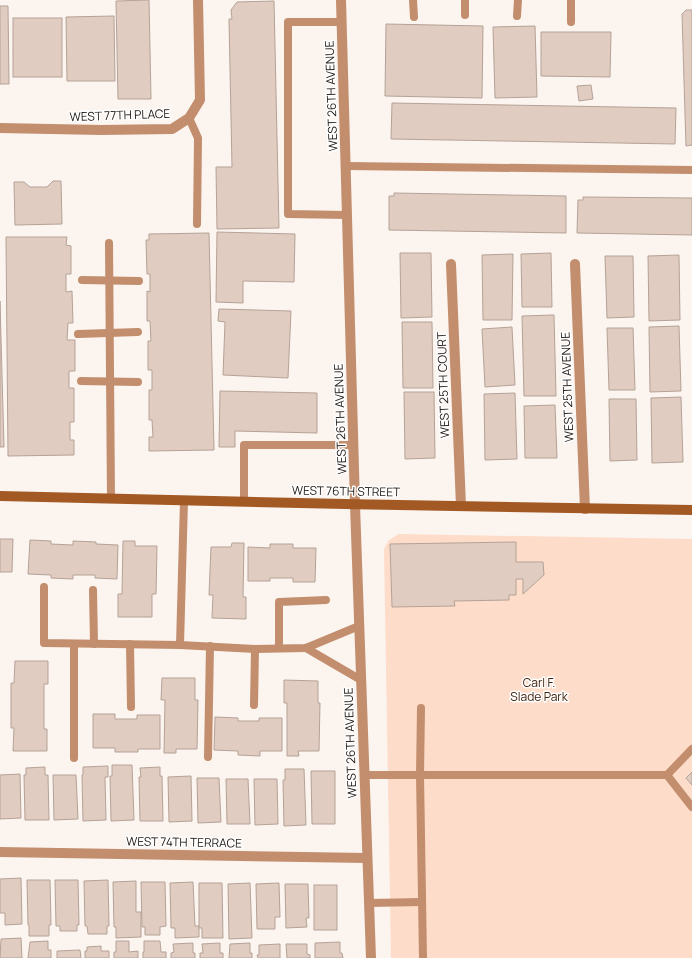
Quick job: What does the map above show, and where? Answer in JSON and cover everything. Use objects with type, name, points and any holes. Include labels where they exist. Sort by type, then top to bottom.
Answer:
[{"type":"street","name":"WEST 77TH PLACE","points":[[0,128],[101,130],[172,129],[190,118],[200,100],[198,0]]},
{"type":"street","name":"WEST 26TH AVENUE","points":[[341,0],[355,505],[371,958]]},
{"type":"street","name":"WEST 25TH COURT","points":[[451,264],[461,506]]},
{"type":"street","name":"WEST 25TH AVENUE","points":[[575,264],[585,509]]},
{"type":"street","name":"WEST 76TH STREET","points":[[0,496],[355,505],[692,510]]},
{"type":"street","name":"WEST 74TH TERRACE","points":[[0,852],[367,858]]},
{"type":"lane","points":[[413,0],[414,17]]},
{"type":"lane","points":[[465,0],[465,15]]},
{"type":"lane","points":[[518,0],[518,16]]},
{"type":"lane","points":[[571,0],[571,22]]},
{"type":"lane","points":[[342,22],[288,22],[288,214],[347,215]]},
{"type":"lane","points":[[190,118],[198,138],[197,224]]},
{"type":"lane","points":[[346,166],[692,170]]},
{"type":"lane","points":[[109,243],[111,499]]},
{"type":"lane","points":[[82,280],[139,281]]},
{"type":"lane","points":[[78,334],[138,332]]},
{"type":"lane","points":[[81,381],[138,382]]},
{"type":"lane","points":[[244,502],[244,445],[354,446]]},
{"type":"lane","points":[[180,645],[184,501]]},
{"type":"lane","points":[[44,588],[44,643],[180,645],[255,649],[306,648],[359,626]]},
{"type":"lane","points":[[93,590],[94,644]]},
{"type":"lane","points":[[279,648],[279,602],[326,600]]},
{"type":"lane","points":[[74,644],[74,758]]},
{"type":"lane","points":[[130,644],[131,706]]},
{"type":"lane","points":[[208,757],[210,646]]},
{"type":"lane","points":[[306,648],[361,680]]},
{"type":"lane","points":[[254,705],[255,649]]},
{"type":"lane","points":[[421,708],[420,775],[424,958]]},
{"type":"lane","points":[[364,775],[668,775],[692,749]]},
{"type":"lane","points":[[668,775],[692,807]]},
{"type":"lane","points":[[369,903],[422,902]]},
{"type":"green space","name":"Carl F. Slade Park","points":[[399,534],[692,539],[692,958],[391,958],[384,549],[389,540]]},
{"type":"building","points":[[149,0],[151,99],[118,99],[116,1]]},
{"type":"building","points":[[274,1],[279,228],[217,229],[216,167],[232,167],[229,19],[232,19],[231,10],[237,2]]},
{"type":"building","points":[[0,6],[8,6],[9,84],[0,84]]},
{"type":"building","points":[[686,10],[692,10],[692,145],[686,146],[682,14]]},
{"type":"building","points":[[114,16],[115,81],[67,81],[66,17]]},
{"type":"building","points":[[13,18],[62,18],[62,77],[13,77]]},
{"type":"building","points":[[386,24],[483,26],[482,98],[385,96]]},
{"type":"building","points":[[535,26],[537,97],[495,98],[493,27]]},
{"type":"building","points":[[541,32],[611,32],[610,77],[541,76]]},
{"type":"building","points":[[591,85],[593,99],[579,101],[577,86]]},
{"type":"building","points":[[392,103],[676,108],[675,144],[391,139]]},
{"type":"building","points":[[53,181],[61,181],[62,224],[15,225],[14,182],[24,182],[30,187],[47,187]]},
{"type":"building","points":[[394,193],[566,196],[566,233],[389,230],[389,196],[394,196]]},
{"type":"building","points":[[583,197],[692,198],[692,235],[577,233],[578,200],[583,200]]},
{"type":"building","points":[[217,232],[295,234],[294,282],[243,281],[243,303],[216,302]]},
{"type":"building","points":[[209,233],[214,450],[149,451],[149,437],[153,437],[152,420],[149,420],[149,390],[152,390],[152,370],[148,370],[148,341],[151,341],[150,321],[147,321],[147,291],[150,292],[150,274],[147,274],[146,240],[149,240],[149,234]]},
{"type":"building","points":[[6,237],[67,237],[66,245],[71,246],[71,274],[66,274],[66,292],[72,291],[73,323],[68,323],[67,340],[75,340],[75,371],[69,371],[69,388],[74,388],[74,422],[70,422],[70,440],[74,440],[74,455],[8,456]]},
{"type":"building","points":[[400,253],[431,253],[432,317],[401,318]]},
{"type":"building","points":[[551,253],[552,307],[522,307],[521,254]]},
{"type":"building","points":[[513,254],[512,320],[483,320],[482,255]]},
{"type":"building","points":[[679,255],[680,320],[649,321],[648,256]]},
{"type":"building","points":[[605,256],[633,256],[634,317],[607,318]]},
{"type":"building","points":[[0,301],[4,447],[0,447]]},
{"type":"building","points":[[219,309],[291,311],[288,378],[223,375],[225,322],[218,321]]},
{"type":"building","points":[[554,315],[556,396],[524,396],[522,316]]},
{"type":"building","points":[[402,322],[432,322],[433,388],[403,388]]},
{"type":"building","points":[[679,326],[681,391],[650,392],[649,327]]},
{"type":"building","points":[[512,327],[515,385],[485,387],[482,329]]},
{"type":"building","points":[[607,328],[633,328],[635,390],[609,390]]},
{"type":"building","points":[[220,391],[317,393],[317,433],[235,431],[235,447],[219,447]]},
{"type":"building","points":[[404,392],[434,392],[435,458],[405,459]]},
{"type":"building","points":[[515,393],[517,459],[485,460],[484,394]]},
{"type":"building","points":[[681,397],[683,462],[652,463],[651,398]]},
{"type":"building","points":[[609,399],[636,399],[637,460],[610,461]]},
{"type":"building","points":[[555,405],[557,458],[525,458],[524,406]]},
{"type":"building","points":[[0,539],[13,539],[12,572],[0,572]]},
{"type":"building","points":[[30,540],[51,541],[51,544],[73,545],[73,541],[118,545],[117,579],[95,578],[95,575],[73,575],[73,579],[51,578],[51,575],[28,574]]},
{"type":"building","points":[[123,541],[135,541],[135,546],[157,546],[156,594],[152,594],[152,617],[118,617],[118,594],[122,594]]},
{"type":"building","points":[[516,542],[516,562],[543,562],[544,575],[523,594],[523,579],[516,579],[516,595],[509,595],[509,600],[454,601],[455,606],[392,607],[390,544]]},
{"type":"building","points":[[232,543],[244,543],[243,597],[246,597],[246,619],[212,618],[213,595],[209,595],[211,547],[231,547]]},
{"type":"building","points":[[270,544],[293,544],[293,548],[316,548],[315,582],[293,582],[293,578],[270,578],[270,581],[248,581],[248,547],[270,548]]},
{"type":"building","points":[[15,661],[48,661],[48,684],[44,684],[44,729],[47,729],[47,751],[13,751],[14,728],[11,728],[11,683],[14,683]]},
{"type":"building","points":[[162,678],[195,678],[195,700],[198,700],[197,749],[176,749],[176,753],[164,753],[165,700],[161,700]]},
{"type":"building","points":[[284,680],[318,681],[318,703],[320,703],[319,751],[298,751],[299,756],[287,756],[287,703],[284,703]]},
{"type":"building","points":[[93,714],[115,714],[115,719],[137,719],[137,715],[160,715],[160,749],[138,749],[138,752],[115,752],[115,748],[93,748]]},
{"type":"building","points":[[215,717],[238,718],[238,721],[259,721],[259,718],[282,718],[282,751],[260,751],[260,756],[238,755],[238,751],[214,750]]},
{"type":"building","points":[[112,765],[132,765],[134,820],[111,821],[110,776],[112,776]]},
{"type":"building","points":[[108,766],[108,777],[105,777],[106,820],[83,821],[83,767]]},
{"type":"building","points":[[45,767],[45,775],[48,775],[49,820],[25,820],[24,775],[26,775],[26,768]]},
{"type":"building","points":[[160,767],[160,776],[162,776],[163,821],[140,821],[140,768]]},
{"type":"building","points":[[285,769],[304,769],[306,825],[284,826],[283,780],[285,780]]},
{"type":"building","points":[[311,771],[335,771],[335,824],[312,824]]},
{"type":"building","points":[[692,772],[692,785],[686,778]]},
{"type":"building","points":[[20,774],[21,818],[0,819],[0,775]]},
{"type":"building","points":[[53,775],[76,775],[78,819],[54,820]]},
{"type":"building","points":[[191,776],[192,821],[169,822],[168,777]]},
{"type":"building","points":[[197,778],[219,778],[221,822],[198,823]]},
{"type":"building","points":[[226,779],[248,779],[250,824],[227,824]]},
{"type":"building","points":[[254,779],[277,779],[278,824],[255,825]]},
{"type":"building","points":[[21,878],[22,924],[5,925],[5,913],[0,913],[0,879]]},
{"type":"building","points":[[27,880],[50,880],[51,925],[49,925],[49,936],[29,936]]},
{"type":"building","points":[[55,880],[78,880],[79,925],[77,925],[77,931],[60,931],[60,926],[56,926]]},
{"type":"building","points":[[108,880],[109,926],[107,926],[107,934],[88,934],[87,926],[85,926],[84,881]]},
{"type":"building","points":[[136,881],[136,912],[141,912],[141,937],[116,938],[116,927],[114,927],[113,882]]},
{"type":"building","points":[[141,882],[165,882],[166,926],[160,927],[160,935],[145,935],[145,927],[142,927]]},
{"type":"building","points":[[193,882],[195,926],[199,926],[199,937],[175,938],[175,928],[171,928],[170,883]]},
{"type":"building","points":[[199,883],[222,883],[223,938],[202,938],[202,928],[199,928]]},
{"type":"building","points":[[250,883],[252,938],[229,939],[228,884]]},
{"type":"building","points":[[279,883],[280,917],[275,917],[275,929],[257,929],[256,884]]},
{"type":"building","points":[[285,884],[308,884],[309,918],[306,918],[307,927],[286,928]]},
{"type":"building","points":[[314,885],[337,885],[337,930],[314,930]]},
{"type":"building","points":[[21,938],[22,958],[0,958],[1,939]]},
{"type":"building","points":[[48,941],[48,950],[51,950],[51,958],[28,958],[30,942]]},
{"type":"building","points":[[116,941],[129,941],[129,952],[138,951],[138,958],[114,958],[114,952],[116,952]]},
{"type":"building","points":[[144,941],[160,941],[161,952],[166,952],[166,958],[143,958]]},
{"type":"building","points":[[340,942],[340,953],[342,953],[343,958],[315,958],[315,943]]},
{"type":"building","points":[[193,943],[193,953],[195,953],[195,958],[171,958],[171,953],[174,952],[173,944]]},
{"type":"building","points":[[220,943],[220,953],[223,953],[223,958],[200,958],[200,953],[203,953],[202,944]]},
{"type":"building","points":[[250,943],[250,953],[252,953],[252,958],[229,958],[230,944]]},
{"type":"building","points":[[280,944],[280,958],[258,958],[257,955],[259,955],[259,945]]},
{"type":"building","points":[[286,944],[307,944],[307,954],[310,955],[310,958],[287,958]]},
{"type":"building","points":[[101,946],[101,951],[109,951],[109,958],[85,958],[85,951],[87,951],[87,947]]},
{"type":"building","points":[[80,950],[81,958],[57,958],[57,951]]}]
